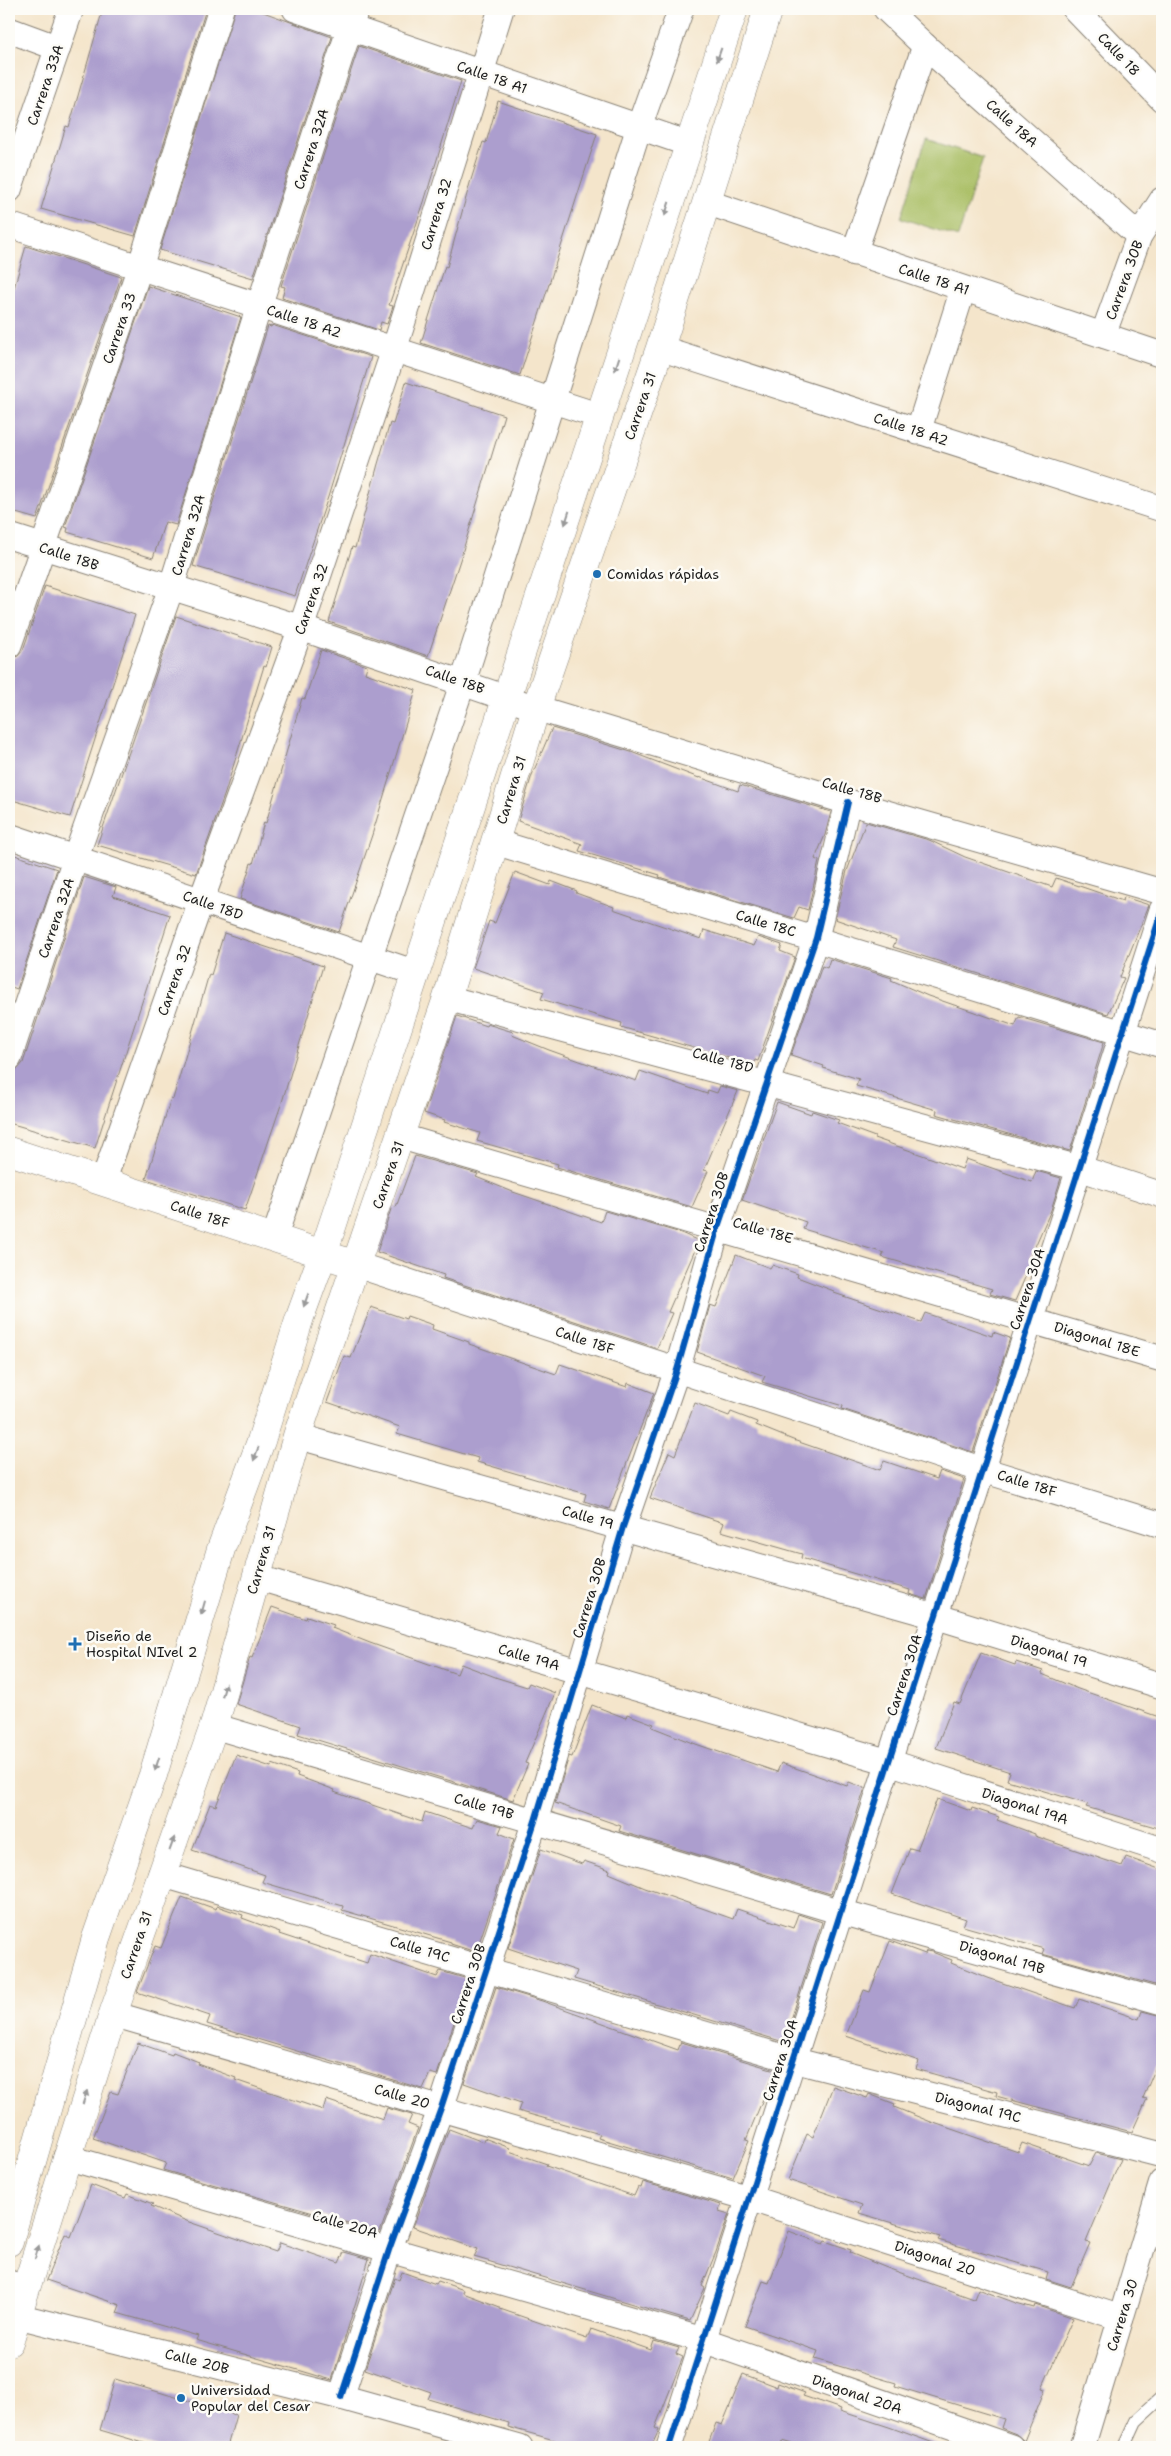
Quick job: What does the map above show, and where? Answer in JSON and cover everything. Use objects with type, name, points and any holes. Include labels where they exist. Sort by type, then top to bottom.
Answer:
[{"type":"main road","points":[[9,2242],[96,1938],[174,1711],[221,1549],[258,1450],[300,1317],[323,1254],[508,697],[688,144],[734,9]]},
{"type":"main road","name":"Carrera 31","points":[[9,2342],[18,2316],[17,2286],[66,2157],[112,2014],[214,1726],[297,1436],[402,1137],[448,998],[536,708],[660,348],[768,9]]},
{"type":"main road","name":"Calle 18F","points":[[9,1151],[357,1265]]},
{"type":"street","name":"Carrera 33A","points":[[9,190],[71,9]]},
{"type":"street","name":"Carrera 33","points":[[9,645],[140,267],[221,9]]},
{"type":"street","name":"Calle 18 A1","points":[[295,9],[354,18],[480,73],[688,144]]},
{"type":"street","name":"Carrera 32","points":[[103,1182],[301,628],[394,350],[501,9]]},
{"type":"street","points":[[274,1238],[464,682],[639,127],[681,9]]},
{"type":"street","name":"Calle 18A","points":[[886,9],[1139,236]]},
{"type":"street","name":"Calle 18","points":[[1075,9],[1162,99]]},
{"type":"street","name":"Carrera 32A","points":[[9,1058],[75,859],[171,588],[259,306],[354,18]]},
{"type":"street","points":[[9,30],[58,48]]},
{"type":"street","points":[[854,253],[925,46]]},
{"type":"street","name":"Carrera 30B","points":[[1103,335],[1139,236],[1162,200]]},
{"type":"street","name":"Calle 18 A1","points":[[706,202],[1162,355]]},
{"type":"street","name":"Calle 18 A2","points":[[9,225],[600,416]]},
{"type":"street","points":[[918,432],[963,289]]},
{"type":"street","name":"Calle 18 A2","points":[[660,348],[1162,509]]},
{"type":"street","name":"Calle 18B","points":[[9,536],[301,628],[536,708],[848,802],[1162,892]]},
{"type":"street","name":"Carrera 30B","points":[[341,2397],[389,2250],[441,2108],[485,1968],[535,1821],[623,1527],[677,1370],[717,1230],[816,938],[848,802]]},
{"type":"street","name":"Calle 18D","points":[[9,836],[416,973]]},
{"type":"street","name":"Calle 18C","points":[[495,842],[816,938],[1162,1045]]},
{"type":"street","name":"Carrera 30A","points":[[669,2447],[1162,910]]},
{"type":"street","name":"Calle 18D","points":[[448,998],[1079,1168],[1162,1195]]},
{"type":"street","name":"Calle 18E","points":[[402,1137],[717,1230],[1031,1319]]},
{"type":"street","name":"Calle 18F","points":[[357,1265],[982,1470],[1162,1525]]},
{"type":"street","name":"Diagonal 18E","points":[[1031,1319],[1162,1359]]},
{"type":"street","name":"Calle 19","points":[[297,1436],[936,1616]]},
{"type":"street","name":"Calle 19A","points":[[256,1577],[889,1762]]},
{"type":"street","name":"Diagonal 19","points":[[936,1616],[1162,1686]]},
{"type":"street","name":"Calle 19B","points":[[214,1726],[841,1912]]},
{"type":"street","name":"Diagonal 19A","points":[[889,1762],[1162,1850]]},
{"type":"street","name":"Calle 19C","points":[[161,1874],[793,2060]]},
{"type":"street","name":"Diagonal 19B","points":[[841,1912],[1162,2002]]},
{"type":"street","name":"Calle 20","points":[[112,2014],[749,2198]]},
{"type":"street","name":"Diagonal 19C","points":[[793,2060],[1162,2155]]},
{"type":"street","name":"Calle 20A","points":[[66,2157],[703,2340]]},
{"type":"street","name":"Carrera 30","points":[[1082,2447],[1162,2182]]},
{"type":"street","name":"Diagonal 20","points":[[749,2198],[1121,2318]]},
{"type":"street","name":"Calle 20B","points":[[18,2316],[341,2397],[520,2447]]},
{"type":"street","name":"Diagonal 20A","points":[[703,2340],[1011,2447]]},
{"type":"lane","points":[[1124,2447],[1136,2421],[1162,2397]]},
{"type":"green space","points":[[926,139],[983,158],[958,237],[901,218]]},
{"type":"building","points":[[103,9],[206,9],[135,236],[41,209],[66,126],[69,127]]},
{"type":"building","points":[[235,9],[255,9],[332,37],[253,278],[160,250]]},
{"type":"building","points":[[359,46],[461,81],[424,202],[389,305],[393,306],[387,324],[381,322],[379,330],[282,298],[285,287],[281,286]]},
{"type":"building","points":[[498,101],[597,134],[520,375],[421,343],[445,266],[447,267],[483,142],[486,143]]},
{"type":"building","points":[[26,246],[121,277],[37,519],[9,511],[9,296],[11,287],[14,288]]},
{"type":"building","points":[[148,286],[241,317],[176,525],[165,522],[153,558],[67,532],[68,528],[65,527]]},
{"type":"building","points":[[272,325],[371,357],[295,596],[193,566],[268,326],[271,327]]},
{"type":"building","points":[[406,382],[504,415],[460,560],[428,656],[329,622],[352,547],[355,548],[390,423],[393,424]]},
{"type":"building","points":[[45,586],[135,615],[70,817],[9,799],[10,659],[18,656],[23,650]]},
{"type":"building","points":[[176,616],[272,647],[266,667],[264,666],[225,793],[196,874],[97,845]]},
{"type":"building","points":[[321,650],[367,666],[365,673],[416,690],[372,835],[339,932],[240,899],[251,863],[253,864],[264,822],[266,823],[302,698],[305,699]]},
{"type":"building","points":[[552,728],[631,752],[738,791],[740,785],[831,812],[825,835],[815,859],[819,861],[808,910],[799,907],[794,918],[659,877],[660,875],[579,851],[582,844],[518,821],[532,775]]},
{"type":"building","points":[[866,822],[929,840],[965,857],[1052,887],[1056,878],[1123,901],[1124,897],[1149,905],[1120,977],[1124,978],[1108,1014],[893,947],[896,940],[835,919],[847,871]]},
{"type":"building","points":[[9,853],[57,869],[17,989],[9,986]]},
{"type":"building","points":[[515,872],[550,885],[551,881],[577,891],[576,893],[614,907],[613,909],[701,939],[704,930],[754,946],[758,937],[782,945],[780,951],[795,957],[758,1061],[755,1060],[753,1065],[621,1027],[622,1023],[541,999],[544,992],[473,968],[489,921],[495,923]]},
{"type":"building","points":[[84,877],[116,887],[113,896],[170,915],[95,1148],[9,1123],[9,1081],[11,1072],[18,1069],[23,1063]]},
{"type":"building","points":[[224,933],[323,966],[282,1102],[245,1210],[146,1179],[171,1098],[173,1099],[209,974],[211,975]]},
{"type":"building","points":[[830,959],[892,978],[891,980],[928,996],[1015,1026],[1019,1017],[1104,1042],[1070,1151],[936,1114],[937,1110],[856,1086],[859,1079],[823,1068],[824,1066],[791,1055],[822,966],[827,968]]},
{"type":"building","points":[[457,1016],[486,1026],[487,1024],[513,1032],[512,1035],[549,1050],[636,1081],[640,1071],[707,1094],[708,1090],[717,1093],[720,1086],[738,1091],[704,1170],[708,1171],[692,1207],[557,1167],[558,1164],[477,1141],[480,1133],[444,1122],[445,1120],[424,1113]]},
{"type":"building","points":[[777,1102],[811,1114],[812,1111],[839,1120],[837,1123],[874,1138],[962,1169],[966,1159],[1032,1182],[1036,1171],[1061,1178],[1051,1210],[1030,1258],[1033,1259],[1015,1301],[990,1294],[992,1289],[882,1257],[884,1253],[803,1229],[806,1222],[742,1200]]},
{"type":"building","points":[[415,1156],[478,1174],[476,1177],[513,1192],[601,1222],[605,1211],[681,1233],[699,1241],[668,1312],[672,1313],[657,1348],[443,1278],[444,1275],[377,1252],[392,1206],[396,1207]]},
{"type":"building","points":[[736,1255],[770,1268],[772,1265],[798,1274],[797,1277],[834,1291],[834,1293],[921,1322],[925,1313],[992,1336],[993,1332],[1010,1338],[973,1452],[842,1409],[843,1406],[762,1382],[765,1376],[697,1352],[710,1305],[716,1307]]},
{"type":"building","points":[[371,1307],[406,1319],[407,1316],[433,1325],[432,1329],[469,1342],[469,1344],[556,1374],[560,1364],[627,1387],[628,1383],[654,1393],[609,1509],[584,1501],[586,1494],[477,1462],[478,1458],[397,1434],[400,1427],[327,1402],[344,1356],[351,1358]]},
{"type":"building","points":[[695,1403],[729,1416],[731,1412],[757,1422],[756,1425],[793,1440],[880,1470],[884,1461],[937,1479],[940,1471],[964,1479],[926,1599],[909,1594],[910,1590],[801,1558],[802,1554],[721,1531],[724,1523],[650,1498],[669,1452],[675,1455]]},
{"type":"building","points":[[272,1607],[306,1619],[307,1616],[334,1625],[332,1628],[457,1674],[461,1664],[527,1687],[529,1683],[555,1693],[525,1763],[528,1764],[513,1800],[298,1734],[301,1726],[236,1704],[250,1657],[252,1658]]},
{"type":"building","points":[[981,1653],[1015,1665],[1016,1662],[1043,1671],[1042,1674],[1078,1689],[1162,1718],[1162,1829],[1086,1807],[1088,1804],[1007,1780],[1010,1772],[936,1748],[954,1702],[960,1704]]},
{"type":"building","points":[[592,1705],[626,1718],[627,1714],[654,1724],[652,1727],[690,1742],[777,1772],[781,1763],[847,1786],[849,1782],[865,1788],[831,1894],[619,1831],[621,1826],[555,1803],[569,1756],[572,1757]]},
{"type":"building","points":[[236,1755],[271,1767],[272,1764],[298,1773],[297,1776],[335,1790],[334,1792],[422,1822],[425,1812],[473,1828],[477,1819],[502,1826],[499,1833],[514,1839],[476,1952],[451,1944],[451,1942],[342,1910],[343,1906],[262,1882],[265,1875],[192,1850],[210,1804],[216,1806]]},
{"type":"building","points":[[937,1799],[971,1811],[972,1808],[999,1817],[997,1820],[1035,1834],[1035,1836],[1122,1866],[1126,1857],[1162,1870],[1162,1987],[1042,1954],[1044,1949],[963,1926],[966,1919],[892,1894],[910,1848],[917,1850]]},
{"type":"building","points":[[541,1849],[582,1864],[584,1861],[610,1870],[609,1873],[645,1888],[733,1919],[737,1909],[793,1928],[798,1914],[822,1922],[784,2042],[574,1979],[577,1971],[508,1948]]},
{"type":"building","points":[[182,1897],[216,1909],[217,1906],[243,1915],[242,1918],[280,1932],[279,1934],[367,1963],[370,1954],[437,1977],[440,1971],[468,1979],[437,2075],[430,2073],[423,2089],[207,2024],[210,2016],[137,1992],[155,1946],[161,1948]]},
{"type":"building","points":[[890,1941],[925,1954],[926,1951],[932,1952],[952,1960],[951,1963],[988,1978],[1075,2008],[1079,1999],[1139,2019],[1142,2011],[1162,2016],[1162,2053],[1143,2098],[1147,2099],[1132,2132],[996,2096],[997,2092],[916,2069],[919,2061],[846,2036],[864,1990],[870,1992]]},
{"type":"building","points":[[496,1987],[542,2001],[678,2050],[681,2042],[775,2070],[746,2140],[749,2141],[733,2178],[598,2138],[600,2134],[518,2111],[521,2103],[464,2083]]},
{"type":"building","points":[[138,2043],[172,2055],[173,2052],[199,2062],[198,2064],[236,2078],[235,2080],[323,2110],[326,2100],[383,2119],[387,2108],[412,2115],[408,2124],[418,2128],[380,2232],[163,2170],[166,2163],[93,2138],[111,2092],[118,2094]]},
{"type":"building","points":[[833,2086],[867,2098],[869,2094],[895,2104],[894,2107],[931,2122],[1018,2152],[1022,2143],[1089,2166],[1096,2153],[1121,2159],[1086,2242],[1090,2243],[1071,2287],[1046,2279],[1048,2272],[938,2240],[940,2237],[859,2213],[862,2205],[788,2180],[807,2134],[813,2137]]},
{"type":"building","points":[[449,2129],[483,2142],[484,2138],[510,2148],[509,2151],[547,2164],[546,2166],[634,2196],[638,2187],[641,2188],[643,2182],[721,2205],[719,2211],[729,2214],[702,2286],[705,2288],[690,2321],[474,2257],[478,2249],[413,2227]]},
{"type":"building","points":[[91,2185],[125,2198],[127,2194],[153,2204],[151,2206],[189,2222],[276,2252],[280,2243],[339,2263],[344,2252],[369,2259],[332,2380],[196,2340],[198,2336],[117,2313],[120,2305],[46,2280],[65,2234],[71,2237]]},
{"type":"building","points":[[789,2231],[823,2244],[825,2241],[851,2250],[850,2253],[887,2268],[974,2299],[978,2289],[1016,2303],[1034,2308],[1035,2305],[1073,2318],[1042,2388],[1045,2389],[1024,2441],[1016,2434],[1001,2428],[1004,2419],[895,2386],[896,2383],[815,2359],[818,2351],[745,2326],[763,2281],[769,2283]]},
{"type":"building","points":[[402,2272],[436,2284],[438,2281],[464,2290],[463,2293],[500,2307],[500,2309],[587,2339],[591,2329],[651,2350],[654,2341],[679,2348],[676,2354],[683,2357],[655,2428],[659,2430],[651,2447],[579,2447],[508,2427],[509,2423],[428,2399],[431,2392],[365,2369],[395,2278],[399,2280]]},
{"type":"building","points":[[743,2374],[777,2387],[778,2383],[805,2393],[803,2396],[841,2409],[840,2411],[939,2445],[938,2447],[802,2447],[782,2441],[780,2447],[707,2447],[716,2423],[722,2425]]},
{"type":"building","points":[[115,2379],[236,2415],[227,2447],[157,2447],[100,2430]]},
{"type":"cycle path","points":[[341,2397],[389,2250],[441,2108],[535,1821],[623,1527],[677,1370],[717,1230],[816,938],[848,802]]},
{"type":"cycle path","points":[[669,2447],[1162,910]]},
{"type":"place","name":"Comidas rápidas","points":[[597,574]]},
{"type":"place","name":"Diseño de Hospital NIvel 2","points":[[75,1644]]},
{"type":"place","name":"Universidad Popular del Cesar","points":[[181,2398]]}]
